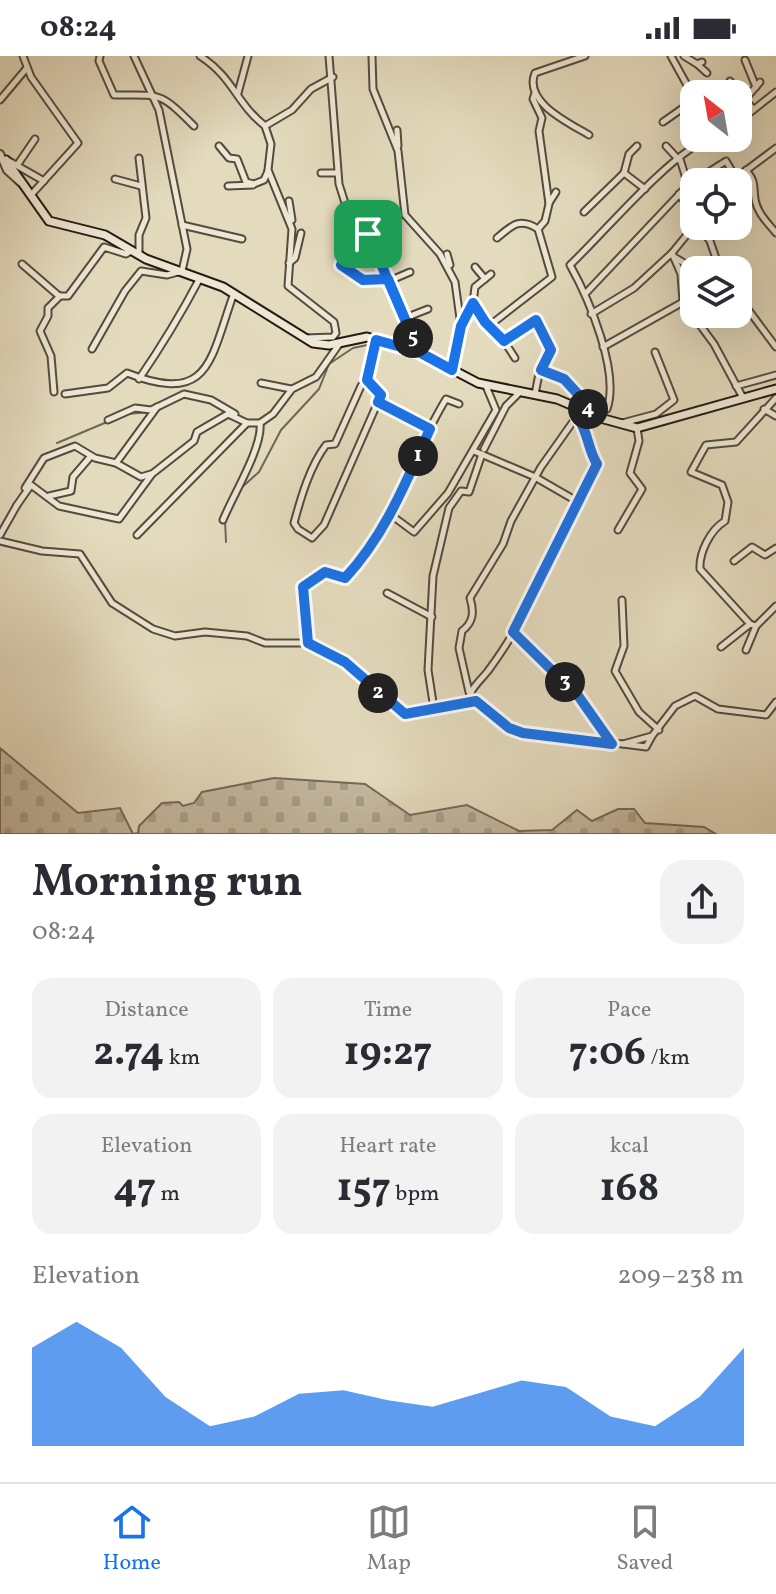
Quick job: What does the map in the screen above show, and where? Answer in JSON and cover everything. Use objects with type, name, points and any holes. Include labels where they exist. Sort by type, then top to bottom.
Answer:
[{"type":"main road","points":[[3,163],[23,184],[49,221],[105,235],[136,252],[234,292],[305,339],[322,344],[355,338],[376,340],[419,352],[486,386],[535,394],[617,424],[637,428],[742,396],[776,389]]},
{"type":"street","points":[[23,56],[26,69],[78,143],[30,196]]},
{"type":"street","points":[[100,56],[99,61],[114,95],[152,94],[162,98],[194,126]]},
{"type":"street","points":[[92,349],[125,291],[141,271],[167,275],[182,271],[187,249],[159,110],[134,56]]},
{"type":"street","points":[[200,56],[230,79],[249,114],[265,126],[271,144],[264,180],[244,188],[228,186]]},
{"type":"street","points":[[237,96],[248,56]]},
{"type":"street","points":[[329,56],[333,77],[337,173],[345,203],[368,234],[419,352]]},
{"type":"street","points":[[372,56],[373,89],[398,151]]},
{"type":"street","points":[[585,56],[535,73],[532,82],[535,93],[556,116],[589,135]]},
{"type":"street","points":[[671,56],[684,80]]},
{"type":"street","points":[[684,56],[700,63],[707,73]]},
{"type":"street","points":[[745,60],[758,85],[752,92]]},
{"type":"street","points":[[0,100],[26,69]]},
{"type":"street","points":[[265,126],[292,110],[311,89],[333,77]]},
{"type":"street","points":[[753,109],[776,92]]},
{"type":"street","points":[[535,93],[533,99],[542,118],[539,131],[549,204]]},
{"type":"street","points":[[663,122],[680,110]]},
{"type":"street","points":[[397,130],[405,215],[450,275],[457,289],[461,326]]},
{"type":"street","points":[[18,164],[35,139]]},
{"type":"street","points":[[219,146],[229,158],[237,159],[246,182],[254,184]]},
{"type":"street","points":[[584,212],[624,173],[629,154],[637,146]]},
{"type":"street","points":[[666,146],[680,159],[683,168]]},
{"type":"street","points":[[749,168],[776,148]]},
{"type":"street","points":[[467,703],[469,692],[459,648],[462,631],[469,626],[474,611],[470,598],[503,544],[511,521],[535,477],[584,411],[607,409],[613,393],[586,293],[570,265],[686,152]]},
{"type":"street","points":[[22,264],[60,296],[68,296],[104,247],[126,254],[136,252],[146,218],[139,158]]},
{"type":"street","points":[[715,168],[726,161],[730,168]]},
{"type":"street","points":[[3,163],[18,164],[44,181]]},
{"type":"street","points":[[268,170],[292,229]]},
{"type":"street","points":[[321,173],[337,173]]},
{"type":"street","points":[[624,173],[645,189]]},
{"type":"street","points":[[752,177],[755,181],[755,200],[766,230]]},
{"type":"street","points":[[115,179],[141,186]]},
{"type":"street","points":[[403,202],[407,187]]},
{"type":"street","points":[[538,229],[545,221],[556,192]]},
{"type":"street","points":[[586,293],[679,194]]},
{"type":"street","points":[[289,201],[292,229],[288,286],[334,322],[333,337],[305,339]]},
{"type":"street","points":[[764,219],[776,233]]},
{"type":"street","points":[[493,330],[494,322],[552,277],[538,229],[527,222],[520,222],[497,238]]},
{"type":"street","points":[[182,225],[242,239]]},
{"type":"street","points":[[134,226],[139,235]]},
{"type":"street","points":[[425,232],[429,244]]},
{"type":"street","points":[[288,264],[295,258],[301,233]]},
{"type":"street","points":[[368,234],[355,242],[341,265],[363,280],[388,281],[410,272]]},
{"type":"street","points":[[345,236],[355,242]]},
{"type":"street","points":[[591,314],[634,288],[684,240]]},
{"type":"street","points":[[447,254],[450,275]]},
{"type":"street","points":[[672,255],[680,260]]},
{"type":"street","points":[[672,255],[680,272]]},
{"type":"street","points":[[475,267],[485,279]]},
{"type":"street","points":[[452,370],[461,326],[473,303],[475,287],[491,274]]},
{"type":"street","points":[[139,379],[187,305],[200,277]]},
{"type":"street","points":[[672,284],[680,293]]},
{"type":"street","points":[[65,394],[108,388],[127,373],[139,379],[185,385],[195,381],[222,334],[234,292]]},
{"type":"street","points":[[54,392],[51,356],[40,331],[48,316],[48,308],[60,296]]},
{"type":"street","points":[[473,303],[515,358]]},
{"type":"street","points":[[603,347],[680,304]]},
{"type":"street","points":[[404,319],[428,309]]},
{"type":"street","points":[[752,315],[776,347]]},
{"type":"street","points":[[504,341],[536,320],[551,350],[541,370],[535,394]]},
{"type":"street","points":[[702,328],[742,396]]},
{"type":"street","points":[[367,380],[381,395],[324,525],[312,538],[294,523],[299,504],[320,453],[326,445],[335,444],[367,380],[376,340]]},
{"type":"street","points":[[108,420],[135,408],[151,410],[184,394],[211,400],[247,423],[260,423],[273,414],[292,389],[316,377],[340,342]]},
{"type":"street","points":[[617,424],[656,414],[674,400],[655,352]]},
{"type":"street","points":[[469,692],[513,632],[597,464],[590,453],[584,411],[564,379],[541,370]]},
{"type":"street","points":[[736,386],[776,375]]},
{"type":"street","points":[[261,383],[292,389]]},
{"type":"street","points":[[391,515],[409,530],[420,529],[448,493],[496,410],[486,386]]},
{"type":"street","points":[[434,709],[428,670],[433,576],[443,528],[458,495],[461,491],[469,492],[473,486],[483,452],[506,406],[521,391]]},
{"type":"street","points":[[753,625],[700,569],[700,559],[717,526],[725,521],[728,502],[722,485],[691,472],[706,445],[736,442],[776,398]]},
{"type":"street","points":[[308,643],[303,587],[325,572],[345,578],[391,515],[446,399],[459,404]]},
{"type":"street","points":[[378,402],[430,429]]},
{"type":"street","points":[[116,463],[158,406]]},
{"type":"street","points":[[764,409],[776,416]]},
{"type":"street","points":[[17,505],[31,485],[59,506],[118,520],[152,474],[194,441],[197,432],[228,414],[235,415]]},
{"type":"street","points":[[137,535],[247,423]]},
{"type":"street","points":[[223,520],[250,465],[261,432],[260,423]]},
{"type":"street","points":[[618,530],[642,489],[630,473],[639,441],[637,428]]},
{"type":"street","points":[[152,474],[141,477],[75,446],[44,458],[31,474],[0,538],[42,551],[80,554],[112,603],[153,629],[175,636],[205,632],[247,636],[265,643],[308,643],[345,662],[405,714],[467,703],[484,704],[509,728],[523,733],[623,744],[652,736],[675,706],[695,696],[709,706],[766,715],[776,702]]},
{"type":"street","points":[[474,451],[483,452],[535,477],[580,503]]},
{"type":"street","points":[[49,496],[71,491],[73,477],[91,456]]},
{"type":"street","points":[[734,561],[752,547],[765,555],[776,548]]},
{"type":"street","points":[[387,593],[433,617]]},
{"type":"street","points":[[622,600],[624,646],[615,671],[639,712],[659,730]]},
{"type":"street","points":[[721,647],[776,606]]},
{"type":"street","points":[[746,650],[753,625]]},
{"type":"street","points":[[513,632],[579,697],[612,744]]},
{"type":"green space","points":[[0,748],[78,813],[120,808],[133,834],[0,834]]},
{"type":"green space","points":[[274,778],[365,784],[410,815],[467,805],[519,831],[552,830],[577,810],[592,821],[618,809],[634,809],[645,823],[704,827],[716,834],[133,834],[138,833],[139,826],[162,803],[179,802],[183,806],[194,803],[202,792]]},
{"type":"waterway","points":[[240,489],[259,472],[281,430],[319,389],[329,364],[353,348],[372,344]]},
{"type":"waterway","points":[[128,414],[149,412]]},
{"type":"waterway","points":[[57,443],[107,422]]},
{"type":"waterway","points":[[225,520],[226,542]]},
{"type":"route","points":[[368,234],[355,242],[341,265],[363,280],[388,279],[419,352],[452,370],[461,326],[473,303],[485,322],[504,341],[536,320],[551,350],[541,370],[564,379],[589,406],[586,412],[582,410],[577,416],[588,432],[590,453],[597,464],[513,632],[579,697],[612,744],[523,733],[509,728],[484,704],[476,701],[405,714],[345,662],[308,643],[303,587],[325,572],[345,578],[353,569],[389,519],[430,429],[378,402],[381,395],[367,380],[367,368],[376,340],[419,352],[373,243],[368,234]]}]
